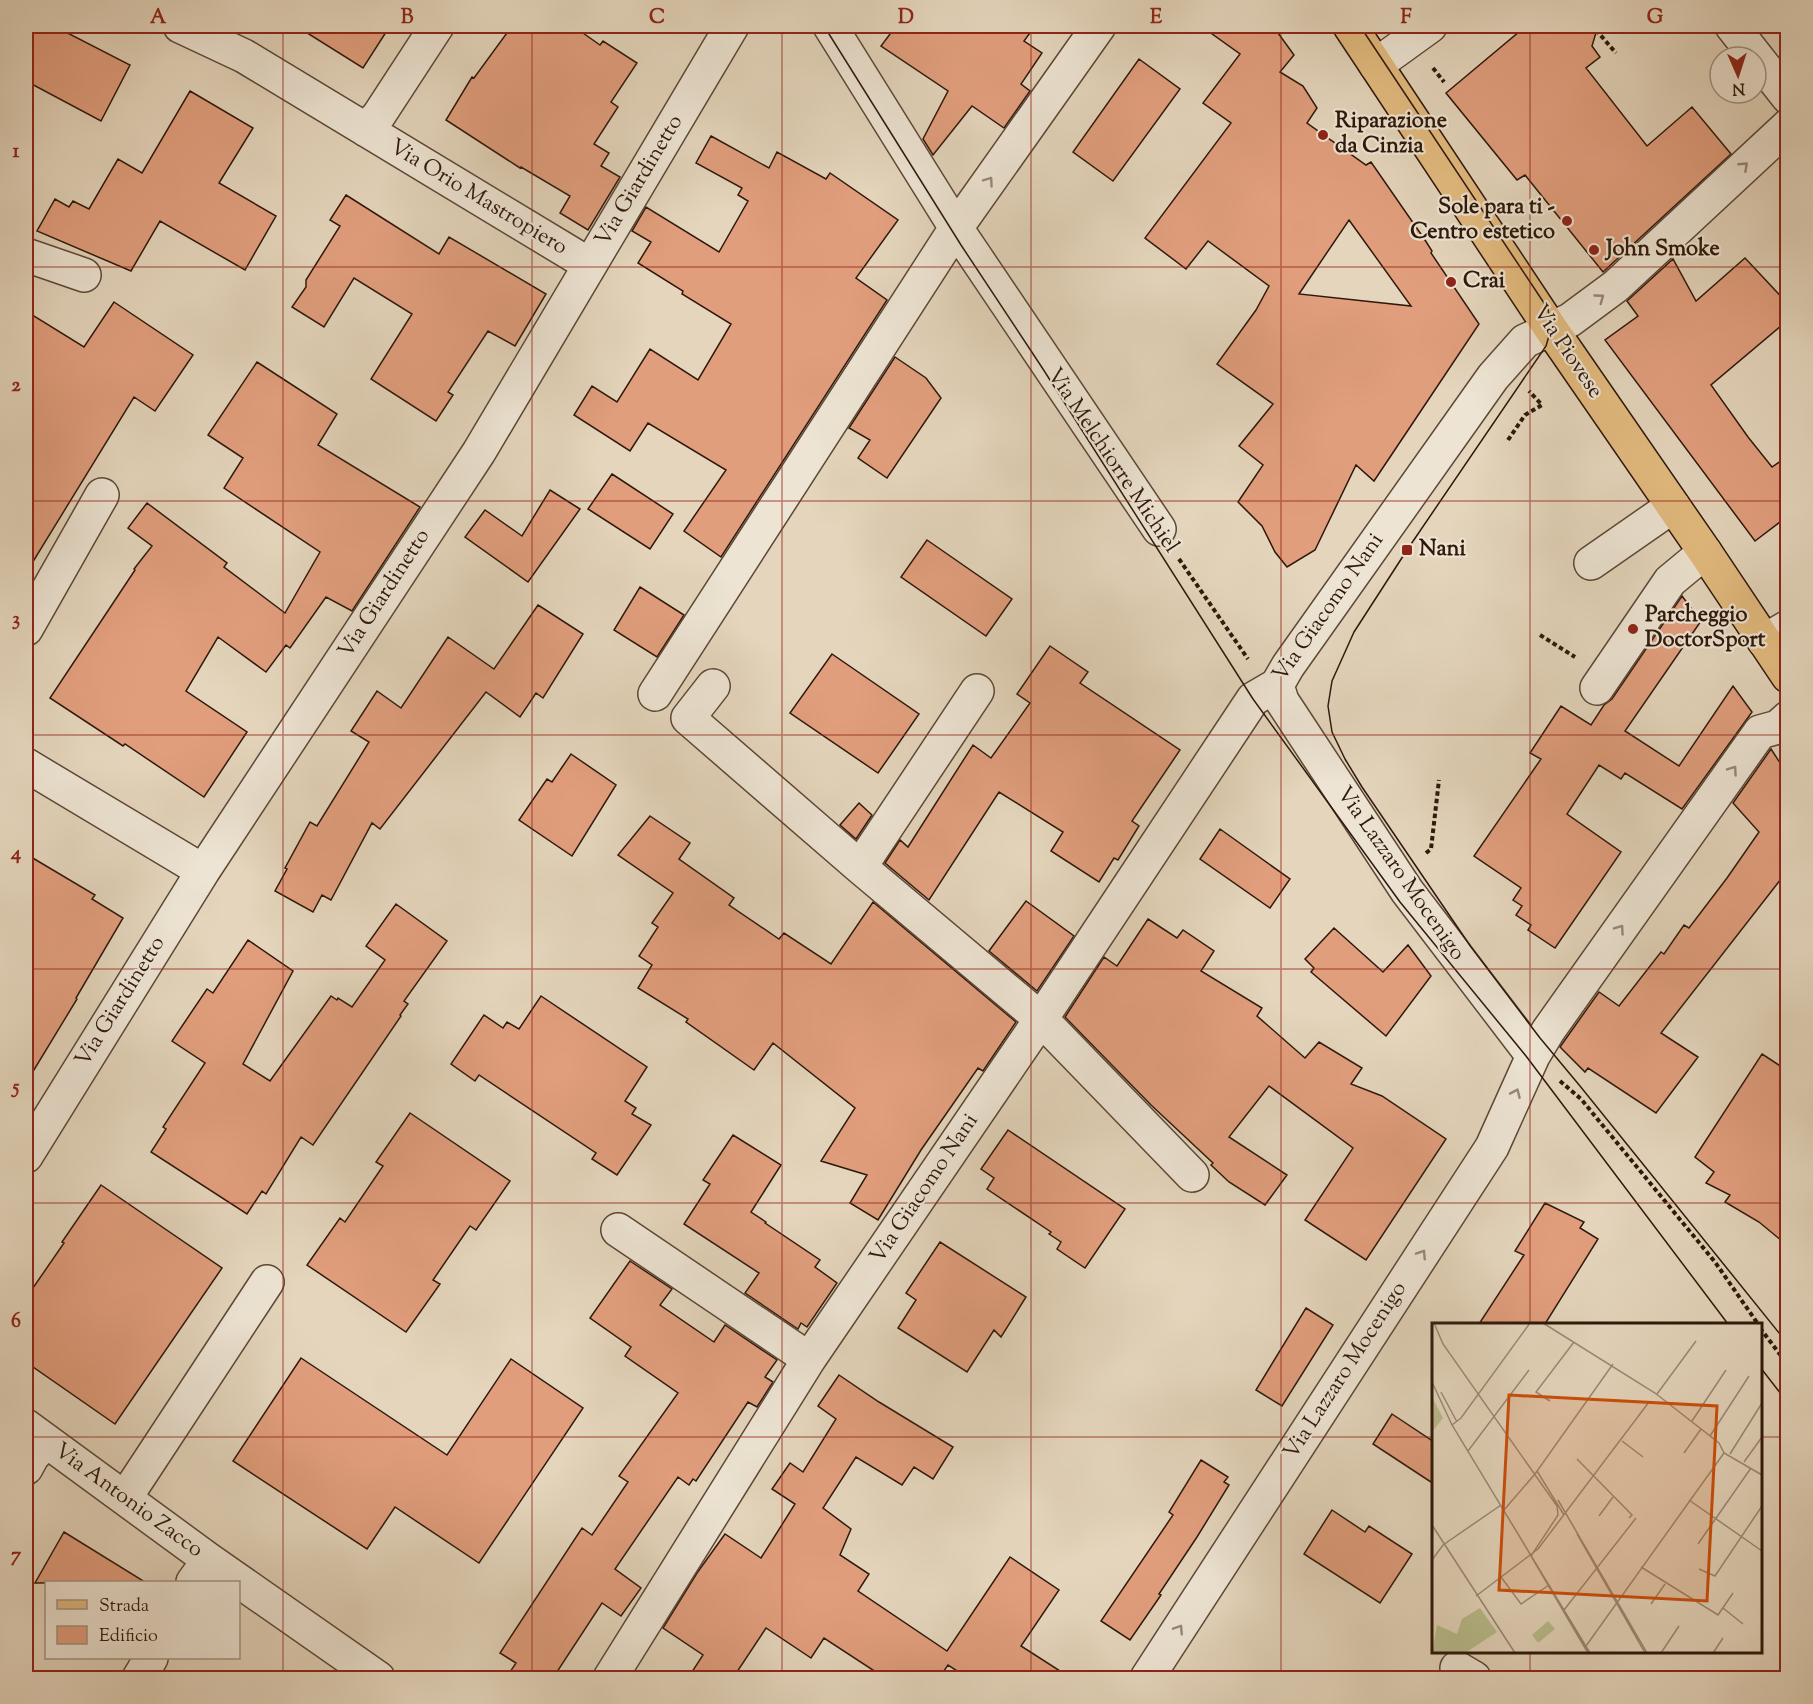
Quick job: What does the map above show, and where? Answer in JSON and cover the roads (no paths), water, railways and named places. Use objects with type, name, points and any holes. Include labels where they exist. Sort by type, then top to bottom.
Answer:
[{"type":"main road","name":"Via Piovese","points":[[1350,26],[1551,329],[1705,552],[1776,634],[1788,676]]},
{"type":"street","name":"Via Orio Mastropiero","points":[[180,26],[244,56],[590,265]]},
{"type":"street","name":"Via Orio Mastropiero","points":[[366,130],[379,115],[437,26]]},
{"type":"street","name":"Via Giardinetto","points":[[26,1156],[202,871],[479,452],[732,26]]},
{"type":"street","points":[[830,26],[956,228]]},
{"type":"street","points":[[654,694],[956,228],[1099,26]]},
{"type":"street","points":[[1376,65],[1430,26]]},
{"type":"street","points":[[1732,26],[1788,98]]},
{"type":"street","name":"Via Giacomo Nani","points":[[610,1678],[808,1359],[1041,1019],[1253,699],[1277,685],[1288,666],[1493,378],[1525,341],[1570,320],[1616,286],[1788,126]]},
{"type":"street","name":"Via Melchiorre Michiel","points":[[956,228],[1159,530]]},
{"type":"street","points":[[26,255],[84,274]]},
{"type":"street","points":[[26,629],[102,495]]},
{"type":"street","points":[[1591,562],[1673,506]]},
{"type":"street","points":[[1597,688],[1670,581],[1705,552]]},
{"type":"street","name":"Via Lazzaro Mocenigo","points":[[1277,685],[1282,701],[1407,891],[1533,1056]]},
{"type":"street","points":[[713,686],[688,718],[1041,1019],[1192,1174]]},
{"type":"street","points":[[860,867],[977,691]]},
{"type":"street","name":"Via Lazzaro Mocenigo","points":[[1147,1678],[1492,1147],[1533,1056],[1548,1031],[1760,732],[1778,727],[1788,718]]},
{"type":"street","points":[[26,765],[202,871]]},
{"type":"street","points":[[618,1230],[808,1359]]},
{"type":"street","points":[[125,1497],[267,1282]]},
{"type":"street","points":[[26,1468],[32,1457],[36,1433]]},
{"type":"street","name":"Via Antonio Zacco","points":[[36,1433],[125,1497],[201,1571],[218,1581]]},
{"type":"street","name":"Via Antonio Zacco","points":[[240,1595],[378,1678]]},
{"type":"street","points":[[140,1678],[150,1659]]},
{"type":"tram line","points":[[824,26],[961,245],[1043,369],[1253,699],[1400,902],[1526,1056],[1727,1323]]},
{"type":"tram line","points":[[1360,26],[1548,309],[1551,329],[1546,346],[1354,632],[1332,681],[1328,706],[1332,732],[1362,787],[1471,947],[1540,1038],[1788,1344]]},
{"type":"tram line","points":[[1762,1370],[1788,1403]]},
{"type":"place","name":"Riparazione da Cinzia","points":[[1323,135]]},
{"type":"place","name":"Sole para ti - Centro estetico","points":[[1567,221]]},
{"type":"place","name":"John Smoke","points":[[1594,250]]},
{"type":"place","name":"Crai","points":[[1451,282]]},
{"type":"place","name":"Nani","points":[[1407,550]]},
{"type":"place","name":"Parcheggio DoctorSport","points":[[1633,629]]}]
